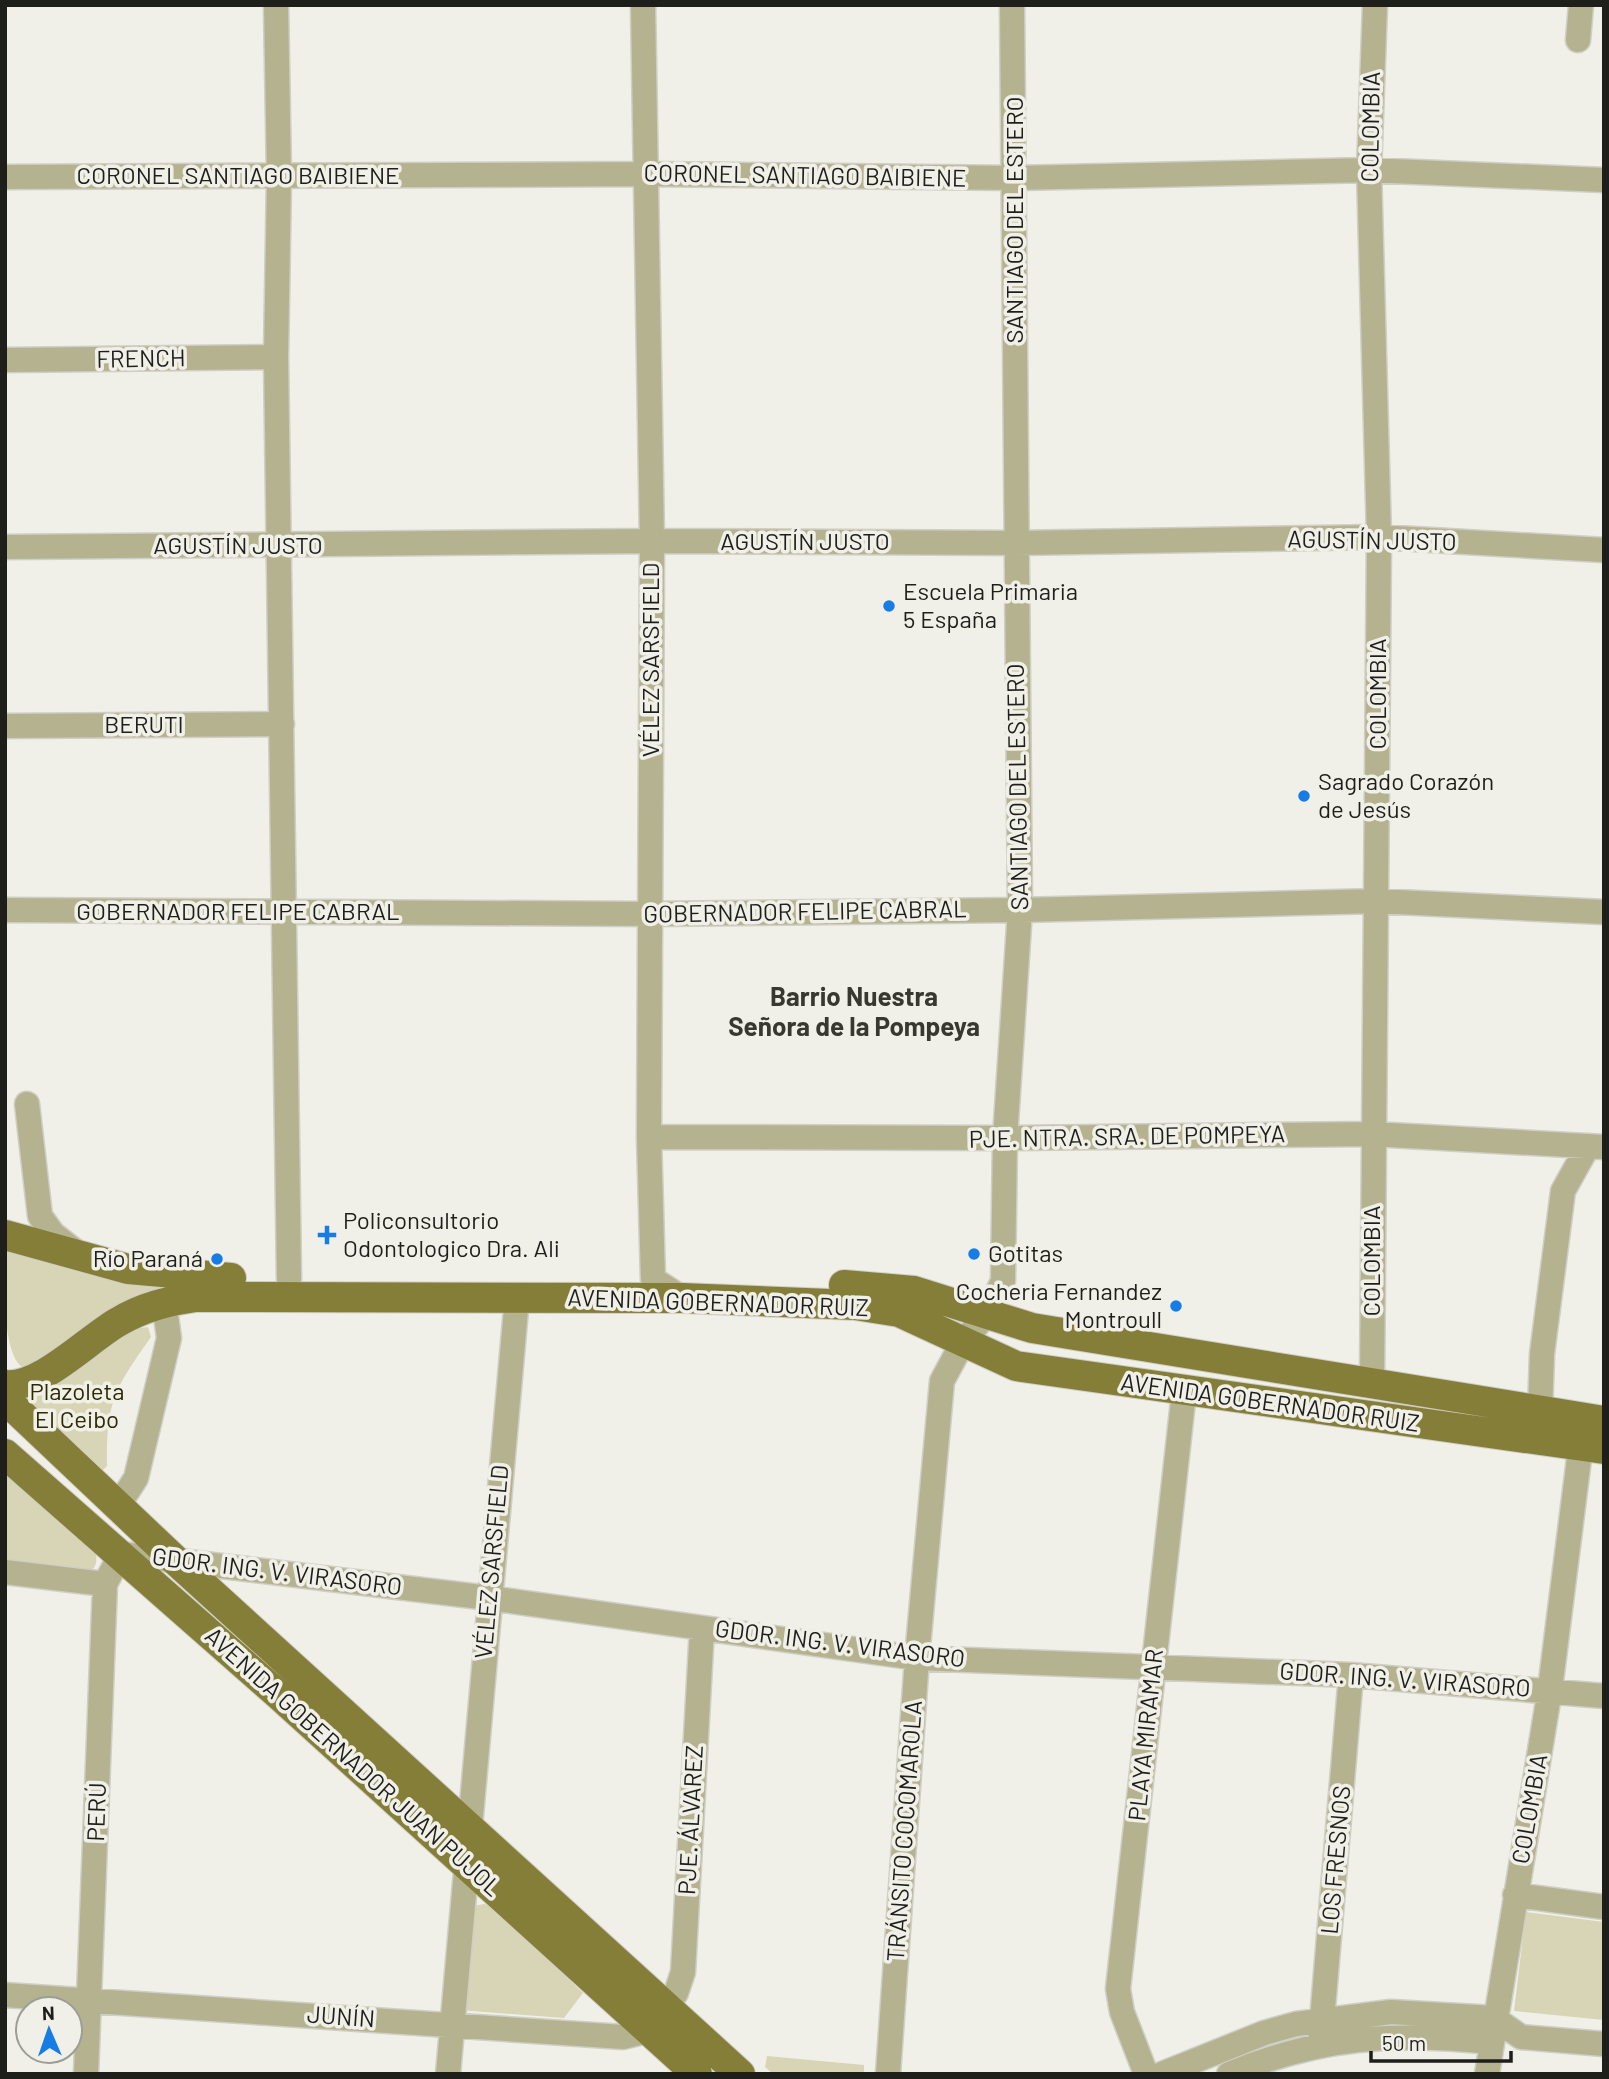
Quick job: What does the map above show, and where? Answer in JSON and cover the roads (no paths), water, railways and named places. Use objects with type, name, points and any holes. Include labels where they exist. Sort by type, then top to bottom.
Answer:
[{"type":"main road","name":"AVENIDA GOBERNADOR RUIZ","points":[[5,1235],[128,1269],[190,1277],[820,1282],[914,1291],[988,1312],[1032,1328],[1540,1413],[1593,1434]]},
{"type":"main road","name":"AVENIDA GOBERNADOR RUIZ","points":[[5,1385],[30,1381],[119,1321],[164,1302],[197,1297],[682,1298],[855,1304],[899,1312],[1016,1366],[1184,1392],[1593,1434]]},
{"type":"main road","name":"AVENIDA GOBERNADOR JUAN PUJOL","points":[[5,1399],[174,1559],[468,1826],[656,2020],[683,2068]]},
{"type":"main road","name":"AVENIDA GOBERNADOR JUAN PUJOL","points":[[5,1454],[465,1860],[656,2020],[740,2074]]},
{"type":"street","points":[[276,5],[279,177],[276,357],[289,1279]]},
{"type":"street","name":"VÉLEZ SARSFIELD","points":[[643,5],[652,541],[649,1137],[653,1279]]},
{"type":"street","name":"SANTIAGO DEL ESTERO","points":[[963,1342],[988,1312],[1003,1281],[1005,1138],[1020,910],[1015,543],[1016,178],[1012,5]]},
{"type":"street","name":"COLOMBIA","points":[[1372,1383],[1379,537],[1369,170],[1375,5]]},
{"type":"street","points":[[1578,40],[1581,5]]},
{"type":"street","name":"CORONEL SANTIAGO BAIBIENE","points":[[5,177],[645,174],[1016,178],[1369,170],[1604,180]]},
{"type":"street","name":"FRENCH","points":[[5,360],[276,357]]},
{"type":"street","name":"AGUSTÍN JUSTO","points":[[5,547],[652,541],[1015,543],[1379,537],[1604,550]]},
{"type":"street","name":"BERUTI","points":[[5,726],[282,724]]},
{"type":"street","name":"GOBERNADOR FELIPE CABRAL","points":[[5,910],[650,914],[1020,910],[1376,901],[1604,912]]},
{"type":"street","points":[[27,1104],[40,1216],[53,1234],[83,1258]]},
{"type":"street","name":"PJE. NTRA. SRA. DE POMPEYA","points":[[649,1137],[1005,1138],[1372,1134],[1596,1147]]},
{"type":"street","points":[[1540,1413],[1542,1354],[1563,1191],[1596,1147]]},
{"type":"street","points":[[653,1279],[682,1298]]},
{"type":"street","name":"VÉLEZ SARSFIELD","points":[[468,1826],[517,1298]]},
{"type":"street","points":[[118,1506],[136,1478],[166,1354],[169,1326],[164,1302]]},
{"type":"street","name":"TRÁNSITO COCOMAROLA","points":[[888,2074],[917,1658],[942,1381],[963,1342]]},
{"type":"street","name":"PLAYA MIRAMAR","points":[[1146,2074],[1122,2012],[1118,1989],[1184,1392]]},
{"type":"street","name":"COLOMBIA","points":[[1487,2074],[1593,1434]]},
{"type":"street","name":"GDOR. ING. V. VIRASORO","points":[[121,1554],[489,1598],[917,1658],[1351,1675],[1550,1689],[1604,1696]]},
{"type":"street","name":"PERÚ","points":[[86,2074],[91,2001],[105,1584],[121,1554]]},
{"type":"street","points":[[5,1573],[105,1584]]},
{"type":"street","name":"PJE. ÁLVAREZ","points":[[656,2020],[676,1993],[683,1972],[702,1628]]},
{"type":"street","name":"LOS FRESNOS","points":[[1320,2044],[1351,1675]]},
{"type":"street","name":"AVENIDA GOBERNADOR JUAN PUJOL","points":[[465,1860],[468,1826]]},
{"type":"street","points":[[448,2074],[465,1860]]},
{"type":"street","points":[[1515,1895],[1604,1907]]},
{"type":"street","name":"JUNÍN","points":[[5,1995],[623,2037],[656,2020]]},
{"type":"street","points":[[1162,2074],[1264,2033],[1322,2018],[1391,2012],[1521,2037],[1604,2044]]},
{"type":"street","points":[[1229,2074],[1271,2057],[1320,2044],[1493,2030]]},
{"type":"place","name":"Escuela Primaria 5 España","points":[[889,606]]},
{"type":"place","name":"Sagrado Corazón de Jesús","points":[[1304,796]]},
{"type":"place","name":"Policonsultorio Odontologico Dra. Ali","points":[[327,1235]]},
{"type":"place","name":"Gotitas","points":[[974,1254]]},
{"type":"place","name":"Río Paraná","points":[[217,1259]]},
{"type":"place","name":"Cocheria Fernandez Montroull","points":[[1176,1306]]},
{"type":"district","name":"Barrio Nuestra Señora de la Pompeya","points":[[854,1012]]},
{"type":"park label","name":"Plazoleta El Ceibo","points":[[77,1406]]}]
